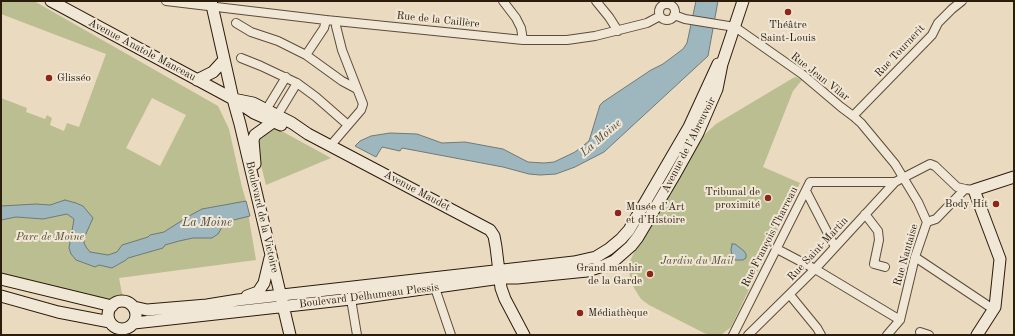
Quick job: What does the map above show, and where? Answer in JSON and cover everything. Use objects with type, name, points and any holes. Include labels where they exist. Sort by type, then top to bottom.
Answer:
[{"type":"main road","name":"Avenue Anatole Manceau","points":[[51,1],[233,99]]},
{"type":"main road","points":[[729,25],[739,1]]},
{"type":"main road","points":[[729,25],[743,1]]},
{"type":"main road","name":"Boulevard de la Victoire","points":[[211,4],[290,335]]},
{"type":"main road","name":"Avenue de l’Abreuvoir","points":[[596,257],[609,249],[629,230],[689,127],[720,58],[729,25]]},
{"type":"main road","name":"Avenue de l’Abreuvoir","points":[[603,266],[616,259],[631,246],[674,176],[698,133],[717,89],[729,25]]},
{"type":"main road","points":[[197,80],[213,72],[224,60]]},
{"type":"main road","name":"Avenue Maudet","points":[[233,99],[253,103],[266,110],[275,119],[292,130],[308,134],[331,145],[490,230],[494,236],[501,288],[505,299],[524,335]]},
{"type":"main road","name":"Avenue Maudet","points":[[233,99],[254,113],[275,119]]},
{"type":"main road","points":[[252,174],[255,161],[253,140],[255,135],[275,119]]},
{"type":"main road","points":[[978,335],[995,307],[1000,259],[970,189],[1014,177]]},
{"type":"main road","points":[[238,300],[253,294],[261,288],[266,279],[271,255]]},
{"type":"main road","name":"Boulevard Delhumeau Plessis","points":[[134,323],[283,307],[435,288],[500,274],[596,257]]},
{"type":"main road","name":"Boulevard Delhumeau Plessis","points":[[134,307],[147,310],[207,305],[281,295],[500,274],[517,278],[587,271],[603,266]]},
{"type":"main road","points":[[1,279],[112,306]]},
{"type":"main road","points":[[1,296],[58,312],[110,322]]},
{"type":"main road","points":[[124,301],[134,307],[136,315],[134,323],[123,332],[110,322],[108,314],[112,306],[117,302],[124,301]]},
{"type":"street","name":"Rue de la Caillère","points":[[166,1],[211,4],[326,20],[523,40],[567,40],[595,36],[647,23],[660,16]]},
{"type":"street","points":[[503,1],[516,18],[521,28],[523,40]]},
{"type":"street","points":[[596,1],[609,16],[618,31]]},
{"type":"street","name":"Rue Tournerit","points":[[853,116],[932,35],[938,23],[962,1]]},
{"type":"street","points":[[662,3],[673,7],[674,15],[671,19],[666,20],[660,16],[659,11],[662,3]]},
{"type":"street","points":[[674,15],[685,19],[729,25]]},
{"type":"street","points":[[306,56],[324,28],[326,20]]},
{"type":"street","points":[[331,145],[361,110],[363,104],[342,50],[336,26],[337,21]]},
{"type":"street","points":[[236,23],[251,32],[278,41],[306,56],[342,81],[357,89]]},
{"type":"street","name":"Rue Jean Vilar","points":[[729,25],[802,74],[861,123],[895,164],[918,202],[927,222]]},
{"type":"street","points":[[241,58],[297,83],[316,97],[348,125]]},
{"type":"street","points":[[266,110],[286,77]]},
{"type":"street","points":[[275,119],[297,83]]},
{"type":"street","name":"Rue Saint-Martin","points":[[748,335],[815,269],[895,182],[930,164],[935,166],[957,187],[970,189]]},
{"type":"street","name":"Rue François Tharreau","points":[[733,335],[810,182],[895,182]]},
{"type":"street","name":"Rue Nantaise","points":[[900,320],[915,257],[927,222],[936,219],[970,189]]},
{"type":"street","points":[[806,191],[835,246]]},
{"type":"street","points":[[865,214],[878,231],[879,235],[874,264],[885,267]]},
{"type":"street","points":[[777,249],[815,269],[900,320],[887,335]]},
{"type":"street","points":[[596,257],[603,266]]},
{"type":"street","points":[[915,257],[990,307],[995,307]]},
{"type":"street","points":[[435,288],[451,335]]},
{"type":"street","points":[[790,295],[821,335]]},
{"type":"street","points":[[351,299],[357,335]]},
{"type":"green space","name":"Parc de Moine","points":[[1,1],[34,1],[218,106],[229,129],[246,201],[256,260],[119,278],[123,299],[117,300],[113,303],[1,275],[1,98],[27,108],[26,112],[45,119],[47,115],[52,118],[50,125],[64,131],[67,123],[79,127],[106,54],[1,14]],"holes":[[[152,98],[186,115],[160,166],[126,148]]]},
{"type":"green space","name":"Jardin du Mail","points":[[796,77],[802,80],[793,91],[763,167],[800,183],[731,327],[721,335],[704,333],[649,305],[641,299],[630,278],[629,267],[631,259],[637,246],[703,136],[716,124]]},
{"type":"green space","points":[[276,128],[331,158],[266,185],[254,138]]},
{"type":"water","points":[[696,1],[718,1],[708,56],[604,152],[575,167],[556,174],[529,174],[503,167],[402,148],[400,151],[382,147],[376,157],[355,146],[360,141],[371,136],[390,133],[417,134],[442,143],[465,142],[503,149],[528,162],[554,162],[575,152],[589,141],[600,105],[603,102],[651,70],[663,64],[683,49],[687,43]]},
{"type":"water","name":"La Moine","points":[[65,200],[83,206],[93,218],[85,236],[84,243],[86,247],[90,252],[108,255],[117,252],[122,245],[148,237],[150,235],[164,232],[202,209],[246,201],[250,216],[225,222],[218,234],[212,238],[193,238],[165,245],[163,248],[128,258],[112,268],[99,265],[95,267],[76,260],[71,254],[69,248],[74,219],[67,214],[43,219],[16,217],[1,220],[1,206],[36,204],[50,205]]},
{"type":"water","points":[[732,244],[735,244],[744,251],[746,258],[743,260],[733,260],[731,250]]},
{"type":"place","name":"Théâtre Saint-Louis","points":[[788,12]]},
{"type":"place","name":"Glisséo","points":[[49,78]]},
{"type":"place","name":"Tribunal de proximité","points":[[768,198]]},
{"type":"place","name":"Body Hit","points":[[996,204]]},
{"type":"place","name":"Musée d’Art et d’Histoire","points":[[618,213]]},
{"type":"place","name":"Grand menhir de la Garde","points":[[650,274]]},
{"type":"place","name":"Médiathèque","points":[[580,313]]}]
